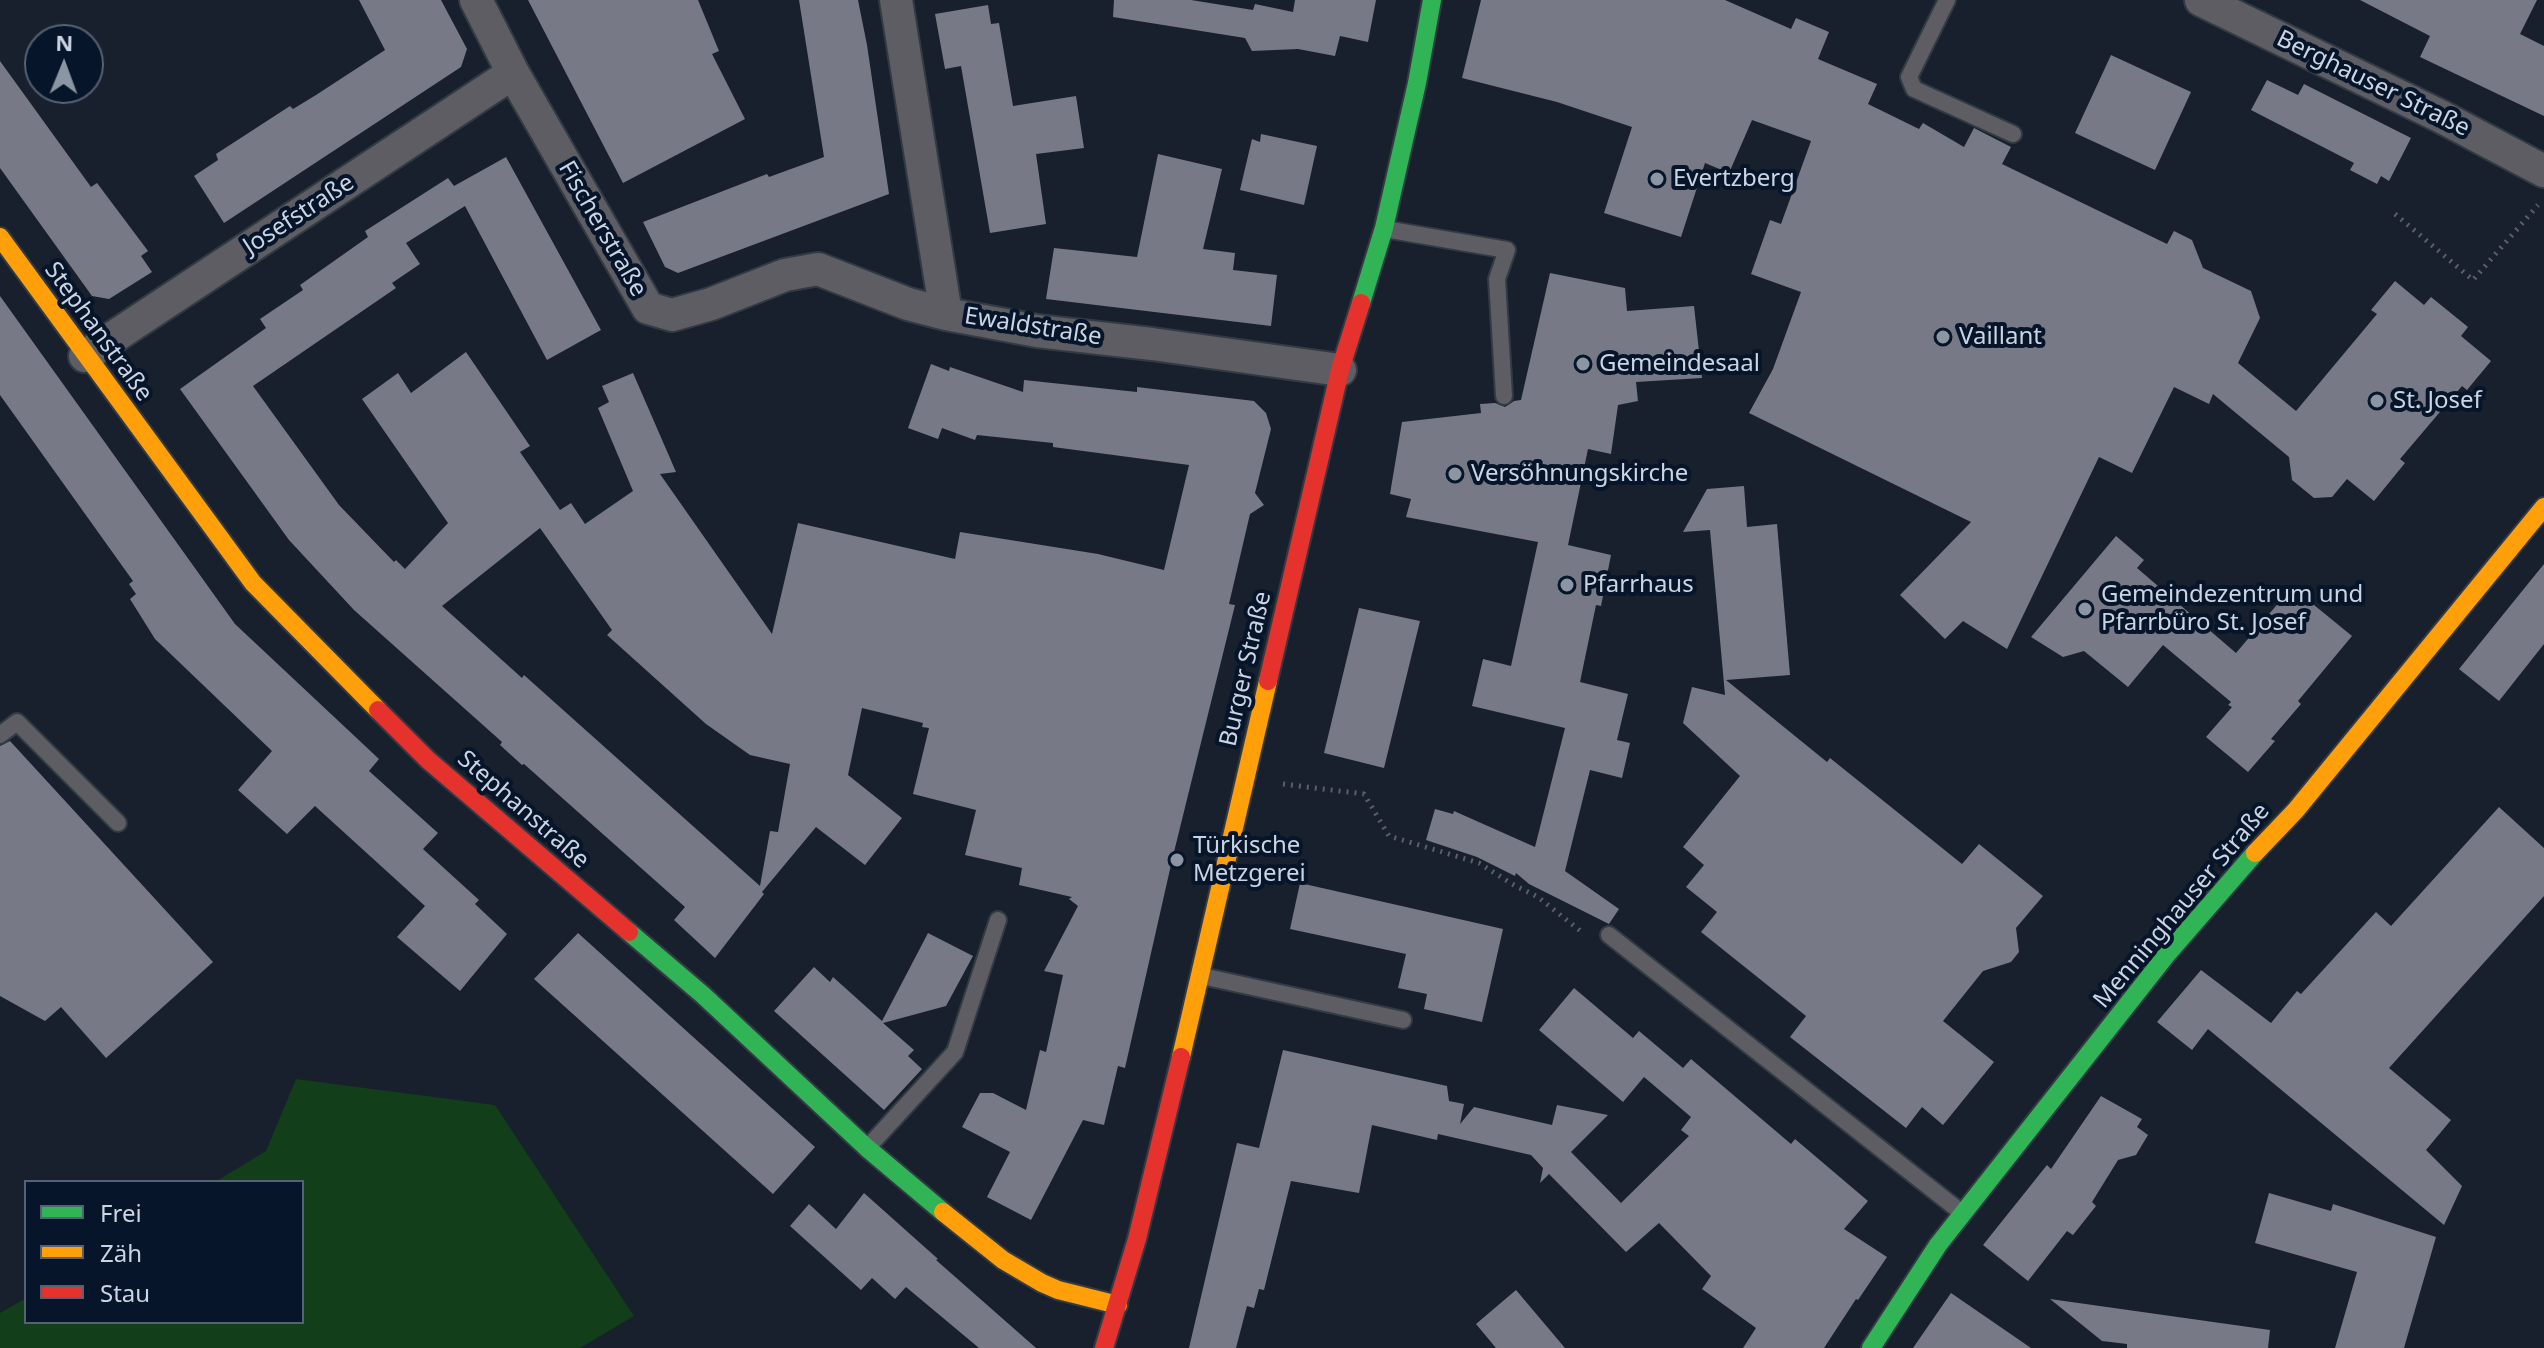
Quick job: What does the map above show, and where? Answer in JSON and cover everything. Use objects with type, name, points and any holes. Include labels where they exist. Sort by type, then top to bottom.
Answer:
[{"type":"street","name":"Fischerstraße","points":[[476,0],[513,73],[648,308],[672,315],[711,304],[785,275],[818,269],[908,304],[946,314]]},
{"type":"street","name":"Ewaldstraße","points":[[896,0],[946,314],[1037,331],[1340,370]]},
{"type":"street","name":"Burger Straße","points":[[1104,1348],[1137,1239],[1340,370],[1384,228],[1417,83],[1432,0]]},
{"type":"street","name":"Berghauser Straße","points":[[2201,0],[2440,116],[2544,171]]},
{"type":"street","name":"Josefstraße","points":[[85,356],[513,73]]},
{"type":"street","name":"Stephanstraße","points":[[0,237],[253,583],[428,760],[703,995],[867,1148],[961,1228],[1003,1260],[1042,1283],[1118,1305]]},
{"type":"street","name":"Menninghauser Straße","points":[[1871,1348],[1938,1245],[2191,925],[2296,810],[2544,507]]},
{"type":"lane","points":[[1947,0],[1909,77],[1914,89],[2013,134]]},
{"type":"lane","points":[[1384,228],[1507,250],[1497,279],[1504,396]]},
{"type":"lane","points":[[0,735],[17,722],[118,823]]},
{"type":"lane","points":[[867,1148],[955,1052],[998,920]]},
{"type":"lane","points":[[1609,935],[1963,1213]]},
{"type":"lane","points":[[1200,976],[1403,1020]]},
{"type":"path","points":[[2395,214],[2473,280],[2536,206]]},
{"type":"path","points":[[1239,808],[1283,784],[1364,794],[1389,836],[1479,863],[1538,897],[1601,947],[1609,935]]},
{"type":"green space","points":[[296,1079],[495,1105],[634,1316],[580,1348],[0,1348],[0,1313],[24,1299],[24,1324],[304,1324],[304,1180],[218,1180],[266,1151]]},
{"type":"building","points":[[359,0],[441,0],[467,49],[461,67],[224,223],[194,176],[218,160],[216,154],[385,50]]},
{"type":"building","points":[[528,0],[698,0],[719,51],[712,54],[745,119],[623,183]]},
{"type":"building","points":[[799,0],[858,0],[889,194],[678,273],[665,267],[643,222],[767,174],[769,177],[824,157]]},
{"type":"building","points":[[1114,0],[1191,0],[1253,10],[1255,4],[1293,12],[1295,0],[1376,0],[1368,42],[1340,36],[1335,56],[1298,49],[1252,51],[1245,38],[1113,17]]},
{"type":"building","points":[[1481,0],[1725,0],[1791,29],[1796,18],[1829,32],[1818,59],[1877,84],[1868,104],[1919,129],[1923,123],[1964,147],[1974,128],[2011,147],[2002,164],[2167,244],[2174,231],[2192,240],[2203,268],[2251,291],[2260,318],[2238,363],[2296,411],[2377,314],[2371,310],[2395,281],[2424,305],[2431,297],[2468,327],[2461,336],[2491,361],[2467,390],[2462,386],[2400,459],[2405,463],[2374,501],[2347,479],[2332,497],[2314,498],[2292,480],[2289,457],[2213,394],[2209,404],[2174,387],[2132,473],[2099,457],[2007,649],[1963,621],[1945,639],[1900,595],[1971,522],[1749,413],[1773,369],[1801,292],[1751,274],[1770,220],[1781,224],[1811,141],[1752,120],[1729,173],[1705,163],[1681,237],[1604,213],[1632,127],[1557,102],[1462,78]]},
{"type":"building","points":[[2360,0],[2537,0],[2520,34],[2544,46],[2544,116],[2420,57],[2430,36]]},
{"type":"building","points":[[988,5],[991,24],[999,23],[1013,106],[1076,96],[1084,148],[1036,154],[1046,224],[990,233],[961,66],[945,69],[935,14]]},
{"type":"building","points":[[2111,55],[2191,92],[2155,170],[2075,133]]},
{"type":"building","points":[[0,61],[24,94],[24,104],[31,104],[91,187],[97,183],[148,251],[141,256],[152,272],[109,299],[92,296],[0,168]]},
{"type":"building","points":[[2267,80],[2298,95],[2304,84],[2411,138],[2389,181],[2381,176],[2377,184],[2350,170],[2354,163],[2251,110]]},
{"type":"building","points":[[1261,134],[1317,146],[1304,205],[1240,190],[1252,139],[1260,142]]},
{"type":"building","points":[[1158,154],[1222,169],[1203,249],[1235,253],[1233,270],[1277,275],[1271,326],[1046,299],[1054,248],[1137,257]]},
{"type":"building","points":[[506,157],[601,330],[547,360],[465,206],[406,243],[420,264],[392,283],[396,288],[253,386],[339,505],[394,562],[396,560],[405,569],[448,523],[362,399],[398,373],[411,393],[466,352],[530,446],[520,452],[560,510],[571,503],[585,524],[633,491],[598,408],[609,402],[602,386],[633,373],[676,472],[660,474],[772,634],[798,523],[955,559],[960,532],[1098,554],[1164,570],[1189,465],[1053,447],[1053,443],[977,435],[975,440],[942,428],[938,439],[908,428],[931,364],[949,371],[950,367],[1023,392],[1024,380],[1137,392],[1137,387],[1254,401],[1266,413],[1271,429],[1255,493],[1264,505],[1250,514],[1229,604],[1235,605],[1125,1068],[1118,1066],[1104,1125],[1083,1120],[1031,1220],[987,1197],[1010,1152],[962,1127],[980,1093],[993,1093],[1026,1110],[1040,1050],[1046,1052],[1063,975],[1044,971],[1078,906],[1069,899],[1072,897],[1019,885],[1022,868],[965,855],[976,810],[913,794],[929,728],[922,727],[923,723],[862,708],[848,775],[902,818],[865,865],[816,827],[762,892],[764,894],[715,958],[674,920],[685,907],[522,765],[500,745],[502,742],[354,610],[289,540],[180,389],[266,328],[260,319],[303,290],[300,285],[368,237],[365,231],[448,178],[454,186]],"holes":[[[540,528],[612,630],[607,635],[706,724],[750,755],[790,764],[778,832],[770,831],[760,886],[524,675],[522,678],[442,606]]]},
{"type":"building","points":[[1550,273],[1625,288],[1627,311],[1694,306],[1702,378],[1636,382],[1638,401],[1618,405],[1611,454],[1588,449],[1568,545],[1611,555],[1601,606],[1596,605],[1580,682],[1628,694],[1617,740],[1630,743],[1622,778],[1590,770],[1565,871],[1619,909],[1609,924],[1529,884],[1516,873],[1515,876],[1477,857],[1426,840],[1435,809],[1453,814],[1454,811],[1535,847],[1565,728],[1472,706],[1483,659],[1511,666],[1538,542],[1406,517],[1411,499],[1390,494],[1402,422],[1481,413],[1480,404],[1495,403],[1505,407],[1521,400]]},
{"type":"building","points":[[0,296],[235,624],[379,759],[369,771],[438,833],[423,849],[479,900],[475,904],[507,934],[460,991],[397,937],[425,906],[315,806],[287,834],[238,790],[272,751],[155,639],[130,599],[136,594],[129,584],[133,581],[0,395]]},
{"type":"building","points":[[1744,486],[1747,527],[1777,524],[1790,675],[1726,680],[1827,762],[1830,758],[1962,864],[1979,844],[2043,896],[2016,928],[2019,952],[2011,962],[1983,971],[1943,1021],[1994,1062],[1943,1125],[1922,1107],[1906,1128],[1790,1037],[1806,1016],[1701,932],[1717,912],[1686,887],[1704,865],[1683,847],[1740,776],[1683,723],[1692,687],[1725,695],[1710,530],[1683,532],[1707,489]]},
{"type":"building","points":[[2116,536],[2144,560],[2137,568],[2236,653],[2292,587],[2352,636],[2298,701],[2301,704],[2271,739],[2275,741],[2248,772],[2206,737],[2232,707],[2228,705],[2231,702],[2163,645],[2128,687],[2084,651],[2063,657],[2031,637]]},
{"type":"building","points":[[2544,564],[2544,644],[2499,701],[2459,669]]},
{"type":"building","points":[[1359,608],[1420,621],[1384,768],[1324,753]]},
{"type":"building","points":[[10,741],[213,962],[106,1058],[61,1007],[45,1021],[0,996],[0,746]]},
{"type":"building","points":[[2499,807],[2544,848],[2544,896],[2389,1068],[2451,1120],[2426,1150],[2462,1186],[2444,1225],[2208,1029],[2192,1050],[2157,1022],[2201,970],[2271,1023],[2297,991],[2301,994],[2376,912],[2391,926]]},
{"type":"building","points":[[1300,883],[1503,929],[1482,1022],[1424,1009],[1427,994],[1398,988],[1406,954],[1290,929]]},
{"type":"building","points":[[578,933],[815,1147],[773,1194],[534,979]]},
{"type":"building","points":[[928,933],[973,956],[946,1006],[883,1023],[914,1050],[908,1056],[922,1069],[884,1110],[774,1011],[814,967],[830,982],[833,977],[882,1021]]},
{"type":"building","points":[[1574,988],[1633,1038],[1639,1031],[1683,1068],[1691,1059],[1791,1144],[1795,1139],[1868,1201],[1844,1229],[1887,1257],[1824,1348],[1743,1348],[1756,1328],[1702,1289],[1711,1276],[1659,1223],[1626,1252],[1549,1174],[1540,1183],[1543,1168],[1531,1155],[1438,1134],[1437,1140],[1372,1125],[1359,1193],[1291,1181],[1264,1290],[1259,1289],[1254,1308],[1247,1306],[1236,1348],[1189,1348],[1237,1143],[1259,1148],[1283,1050],[1447,1086],[1449,1101],[1464,1104],[1460,1124],[1474,1107],[1552,1125],[1557,1105],[1608,1115],[1571,1152],[1621,1203],[1689,1136],[1681,1130],[1691,1117],[1644,1077],[1623,1102],[1539,1030]]},
{"type":"building","points":[[2101,1096],[2142,1119],[2137,1127],[2148,1135],[2136,1155],[2118,1160],[2092,1202],[2096,1206],[2073,1235],[2067,1231],[2028,1281],[1983,1245],[2047,1165],[2051,1169]]},
{"type":"building","points":[[864,1193],[1036,1348],[979,1348],[906,1287],[895,1299],[872,1278],[861,1290],[790,1226],[809,1204],[836,1229]]},
{"type":"building","points":[[2269,1193],[2331,1211],[2333,1204],[2436,1237],[2404,1348],[2335,1348],[2357,1272],[2255,1243]]},
{"type":"building","points":[[1516,1290],[1565,1348],[1496,1348],[1476,1324]]},
{"type":"building","points":[[1951,1293],[2031,1348],[1913,1348]]},
{"type":"building","points":[[2050,1299],[2270,1330],[2268,1348],[2127,1348],[2127,1344],[2102,1341]]},
{"type":"traffic: fast","points":[[1361,303],[1384,228],[1417,83],[1432,0]]},
{"type":"traffic: fast","points":[[1871,1348],[1938,1245],[2168,953],[2255,853]]},
{"type":"traffic: fast","points":[[629,932],[703,995],[867,1148],[943,1212]]},
{"type":"traffic: slow","points":[[0,237],[253,583],[378,710]]},
{"type":"traffic: slow","points":[[2255,853],[2296,810],[2544,507]]},
{"type":"traffic: slow","points":[[1181,1057],[1268,681]]},
{"type":"traffic: slow","points":[[943,1212],[1003,1260],[1042,1283],[1118,1305]]},
{"type":"traffic: jam","points":[[1268,681],[1340,370],[1361,303]]},
{"type":"traffic: jam","points":[[378,710],[428,760],[629,932]]},
{"type":"traffic: jam","points":[[1104,1348],[1137,1239],[1181,1057]]},
{"type":"place","name":"Evertzberg","points":[[1657,179]]},
{"type":"place","name":"Vaillant","points":[[1943,337]]},
{"type":"place","name":"Gemeindesaal","points":[[1583,364]]},
{"type":"place","name":"St. Josef","points":[[2377,401]]},
{"type":"place","name":"Versöhnungskirche","points":[[1455,474]]},
{"type":"place","name":"Pfarrhaus","points":[[1567,585]]},
{"type":"place","name":"Gemeindezentrum und Pfarrbüro St. Josef","points":[[2085,609]]},
{"type":"place","name":"Türkische Metzgerei","points":[[1177,860]]}]
